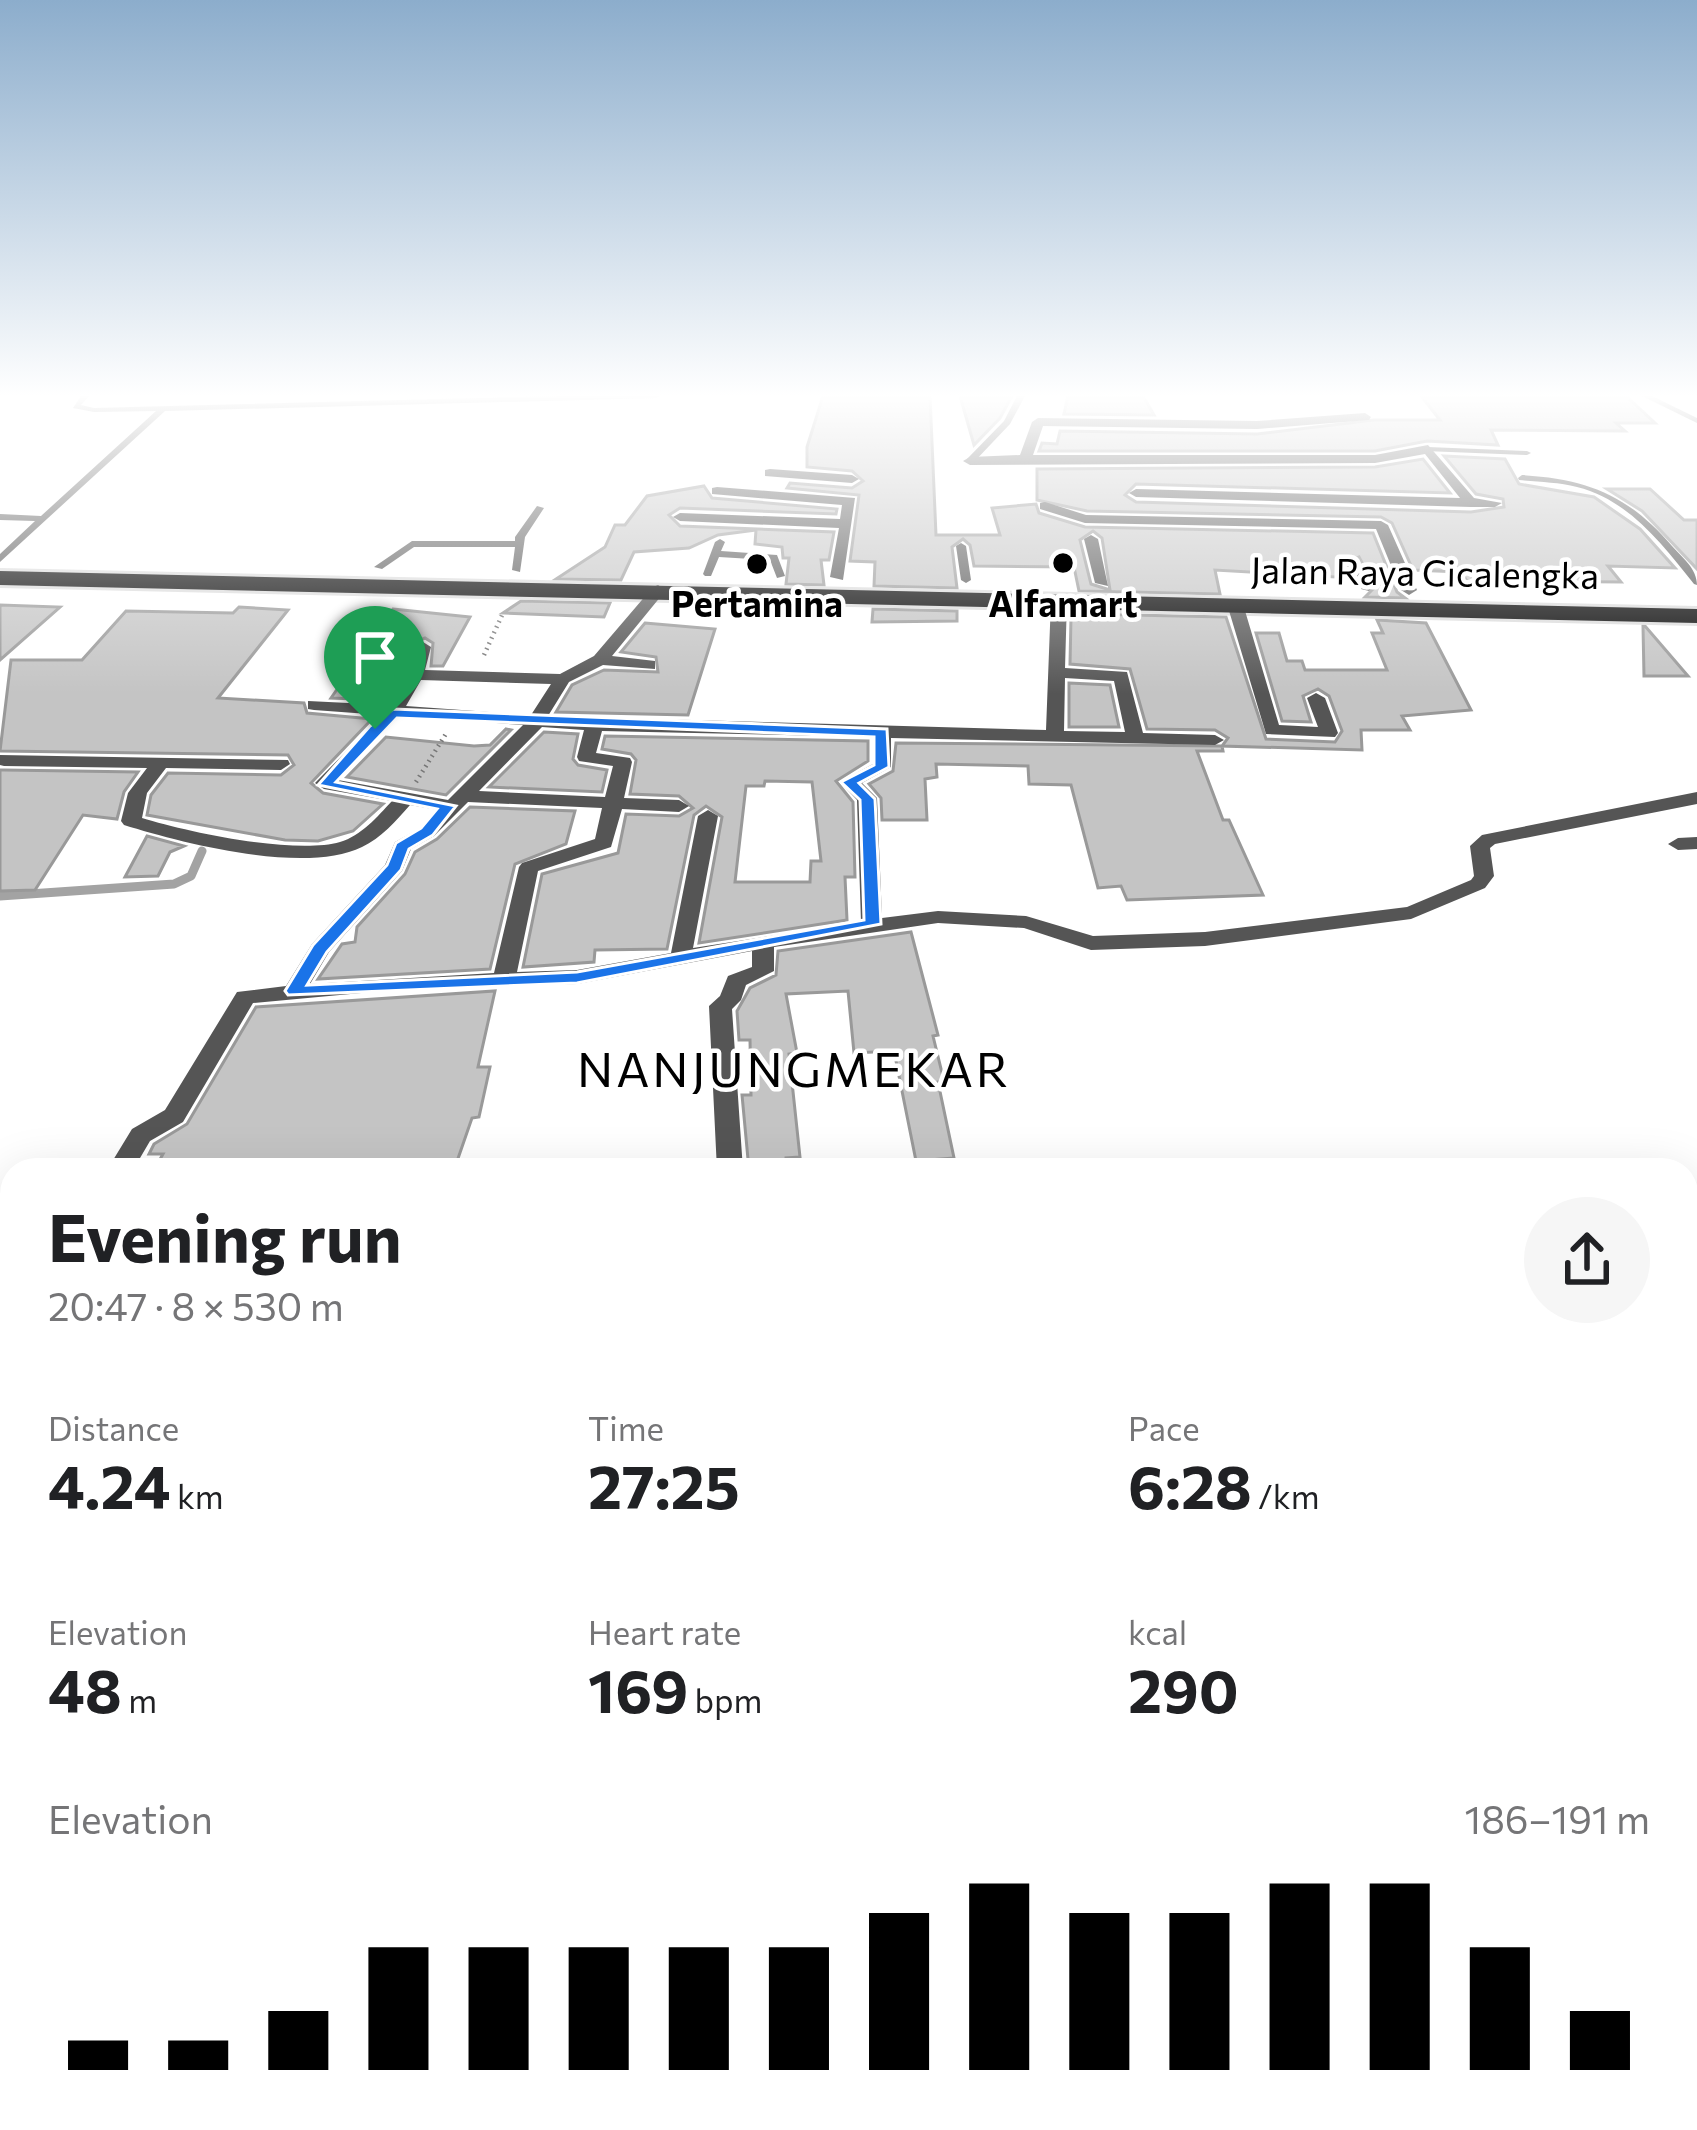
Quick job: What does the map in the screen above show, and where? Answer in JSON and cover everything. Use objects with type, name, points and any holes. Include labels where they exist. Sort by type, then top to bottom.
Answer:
[{"type":"highway","name":"Jalan Raya Cicalengka","points":[[0,561],[517,570],[715,557],[780,576],[1697,596]]},
{"type":"highway","name":"Jalan Raya Cicalengka","points":[[0,578],[1697,616]]},
{"type":"street","points":[[751,520],[764,495]]},
{"type":"street","points":[[804,495],[850,501],[838,577]]},
{"type":"street","points":[[1186,495],[1495,503]]},
{"type":"street","points":[[1465,495],[1471,503]]},
{"type":"street","points":[[1045,506],[1085,519],[1381,525],[1409,590]]},
{"type":"street","points":[[680,518],[845,524]]},
{"type":"street","points":[[1091,539],[1102,583]]},
{"type":"street","points":[[415,675],[562,679],[600,660],[658,590]]},
{"type":"street","points":[[1055,737],[1059,600]]},
{"type":"street","points":[[1235,604],[1272,730],[1328,733],[1316,698]]},
{"type":"street","points":[[423,647],[415,675],[393,714],[324,783],[405,800],[679,806]]},
{"type":"street","points":[[600,660],[649,664]]},
{"type":"street","points":[[1057,673],[1118,674],[1136,740]]},
{"type":"street","points":[[294,991],[320,949],[395,867],[402,846],[427,832],[536,722],[562,679]]},
{"type":"street","points":[[314,705],[594,725],[1215,740]]},
{"type":"street","points":[[504,979],[530,867],[601,848],[623,762],[586,757],[594,725]]},
{"type":"street","points":[[872,924],[867,799],[849,782],[882,767],[882,733]]},
{"type":"street","points":[[4,760],[281,764]]},
{"type":"street","points":[[161,762],[138,794],[131,821],[226,840],[336,850],[367,837],[405,800]]},
{"type":"street","points":[[127,1158],[141,1135],[174,1117],[239,1001],[294,991],[637,970],[681,956],[872,924],[993,917],[1091,943],[1204,940],[1371,921],[1411,913],[1478,884],[1484,876],[1480,846],[1489,838],[1697,798]]},
{"type":"street","points":[[681,956],[708,816]]},
{"type":"street","points":[[729,1158],[720,1006],[730,1000],[736,981],[763,970],[763,942]]},
{"type":"lane","points":[[0,561],[69,495]]},
{"type":"lane","points":[[1612,495],[1697,582]]},
{"type":"lane","points":[[517,570],[518,544],[540,508]]},
{"type":"lane","points":[[0,517],[43,519]]},
{"type":"lane","points":[[379,567],[412,544],[518,544]]},
{"type":"lane","points":[[961,546],[966,580]]},
{"type":"lane","points":[[1358,564],[1366,589]]},
{"type":"building","points":[[710,495],[837,509],[836,514],[680,508],[669,515],[680,526],[834,532],[829,560],[821,560],[824,585],[786,584],[789,558],[783,558],[782,547],[755,544],[756,530],[718,535],[689,548],[634,552],[621,580],[556,579],[605,547],[615,525],[625,525],[647,496]]},
{"type":"building","points":[[859,495],[934,495],[936,535],[1000,535],[992,508],[1036,504],[1039,513],[1085,527],[1373,533],[1397,592],[1405,598],[1365,597],[1375,587],[1359,557],[1348,562],[1352,578],[1215,570],[1220,594],[1079,591],[1074,567],[974,566],[970,545],[963,539],[952,547],[957,588],[874,586],[875,562],[850,561]],"holes":[[[1093,531],[1102,538],[1110,590],[1091,584],[1080,540]]]},
{"type":"building","points":[[1037,495],[1471,512],[1504,507],[1503,499],[1484,495],[1594,497],[1640,529],[1675,568],[1608,566],[1621,582],[1467,581],[1461,572],[1413,570],[1392,523],[1381,517],[1087,511],[1037,500]]},
{"type":"building","points":[[1617,495],[1657,495],[1684,520],[1697,520],[1697,569],[1642,511]]},
{"type":"building","points":[[521,601],[610,603],[604,617],[503,613]]},
{"type":"building","points":[[0,605],[60,607],[0,660]]},
{"type":"building","points":[[239,607],[288,610],[218,698],[304,703],[307,713],[372,719],[311,783],[323,793],[383,804],[353,831],[318,841],[285,840],[147,815],[151,795],[168,773],[281,775],[294,765],[288,755],[0,751],[11,660],[82,660],[126,611],[233,613]]},
{"type":"building","points":[[393,609],[470,617],[443,666],[431,666],[433,643],[425,638],[413,643],[386,700],[331,698]]},
{"type":"building","points":[[873,609],[957,611],[957,621],[872,622]]},
{"type":"building","points":[[1071,617],[1226,617],[1266,739],[1335,742],[1342,731],[1329,696],[1318,689],[1303,696],[1311,722],[1282,721],[1256,633],[1279,633],[1287,661],[1302,661],[1305,670],[1387,670],[1372,633],[1383,633],[1377,620],[1426,623],[1471,710],[1402,716],[1410,730],[1361,730],[1362,750],[1222,746],[1228,738],[1215,730],[1147,729],[1130,669],[1070,664]]},
{"type":"building","points":[[645,623],[715,629],[688,715],[556,712],[572,685],[604,670],[658,672],[656,657],[621,652]]},
{"type":"building","points":[[1645,626],[1688,676],[1644,676]]},
{"type":"building","points":[[1069,683],[1110,685],[1119,727],[1069,727]]},
{"type":"building","points":[[506,729],[511,730],[446,795],[347,777],[386,737],[490,745]]},
{"type":"building","points":[[544,732],[578,734],[573,759],[578,765],[607,770],[602,792],[489,787]]},
{"type":"building","points":[[605,736],[868,741],[868,761],[836,781],[853,802],[855,877],[845,877],[847,920],[699,943],[722,817],[706,806],[694,815],[667,949],[595,950],[594,962],[523,967],[542,874],[618,853],[626,814],[679,816],[693,808],[679,796],[630,794],[636,760],[631,754],[602,749]],"holes":[[[765,781],[812,782],[821,861],[811,861],[810,882],[735,882],[746,786],[764,786]]]},
{"type":"building","points":[[896,743],[1222,746],[1223,751],[1197,751],[1223,820],[1229,820],[1263,895],[1127,900],[1121,886],[1098,888],[1071,785],[1029,784],[1028,766],[936,764],[937,777],[925,779],[927,820],[882,820],[881,798],[869,784],[893,771]]},
{"type":"building","points":[[0,770],[138,772],[124,792],[117,819],[83,815],[35,890],[0,891]]},
{"type":"building","points":[[470,807],[575,811],[566,844],[515,864],[490,969],[318,979],[342,944],[355,942],[357,927],[405,874],[415,852],[437,839]]},
{"type":"building","points":[[147,836],[184,846],[170,852],[158,876],[125,877]]},
{"type":"building","points":[[911,932],[938,1035],[933,1036],[944,1081],[938,1082],[954,1158],[915,1158],[894,1051],[854,1053],[848,991],[786,994],[797,1053],[789,1054],[800,1157],[748,1158],[742,1095],[751,1095],[750,1040],[739,1040],[737,1011],[750,988],[776,975],[778,951]]},
{"type":"building","points":[[495,991],[478,1067],[490,1067],[479,1117],[472,1118],[458,1158],[161,1158],[163,1154],[149,1154],[154,1144],[187,1124],[256,1007]]},
{"type":"waterway","points":[[0,896],[174,884],[191,876],[202,851]]},
{"type":"place","name":"Alfamart","points":[[1063,563]]},
{"type":"place","name":"Pertamina","points":[[757,564]]},
{"type":"district","name":"NANJUNGMEKAR","points":[[794,1070]]},
{"type":"route","points":[[393,714],[882,733],[882,767],[849,782],[867,799],[872,924],[681,956],[637,970],[577,977],[294,991],[320,949],[395,867],[402,846],[427,832],[448,806],[324,783],[375,729],[393,714]]}]
